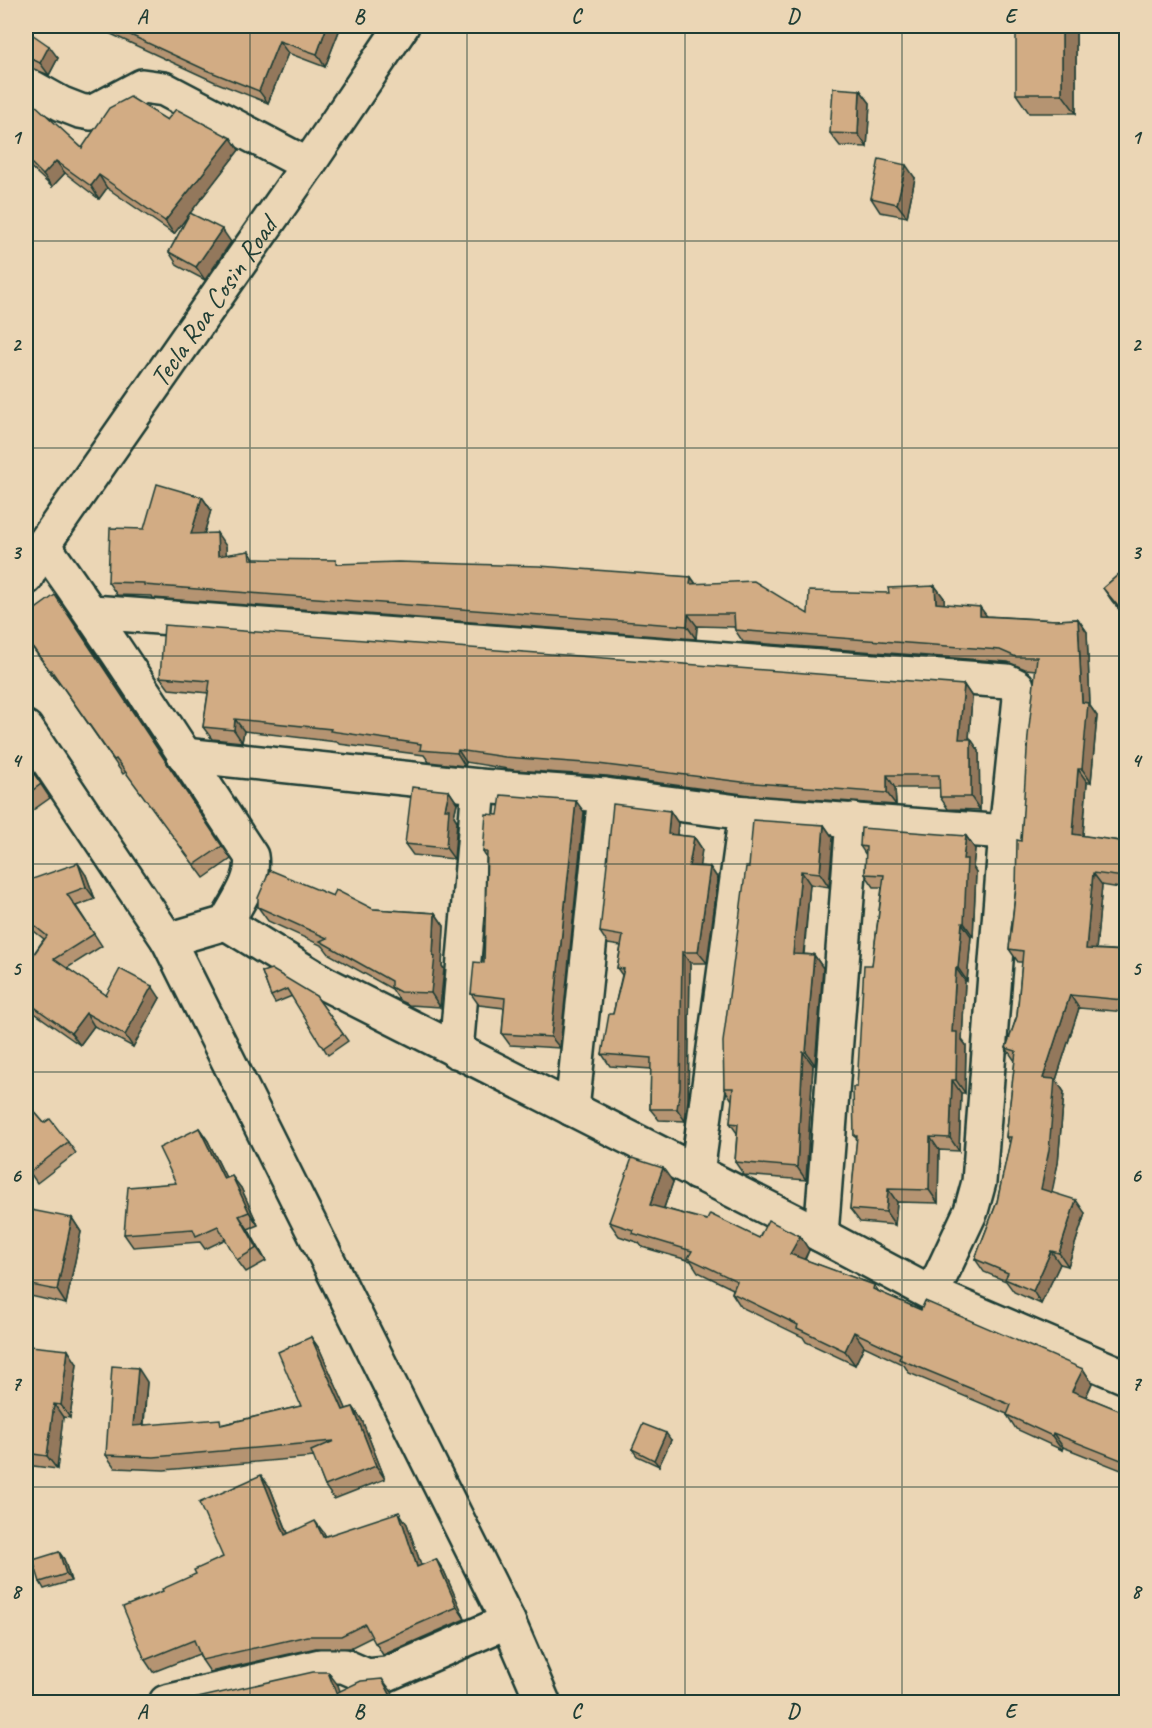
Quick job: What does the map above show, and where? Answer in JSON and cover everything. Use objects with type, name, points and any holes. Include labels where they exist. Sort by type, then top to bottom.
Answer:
[{"type":"street","name":"Tecla Roa Cosin Road","points":[[26,578],[43,545],[402,26]]},
{"type":"street","points":[[26,84],[62,104],[80,111],[91,112],[142,86],[164,89],[308,165]]},
{"type":"street","points":[[43,545],[92,612],[251,856],[253,868],[226,923],[168,940]]},
{"type":"street","points":[[92,612],[1007,681],[1017,686],[1020,698],[1006,832],[979,1182],[971,1211],[932,1294]]},
{"type":"street","points":[[26,728],[168,940],[508,1621],[543,1702]]},
{"type":"street","points":[[184,755],[479,786],[604,795],[746,813],[1006,832]]},
{"type":"street","points":[[456,1051],[479,786]]},
{"type":"street","points":[[572,1109],[604,795]]},
{"type":"street","points":[[697,1173],[746,813]]},
{"type":"street","points":[[821,1235],[853,820]]},
{"type":"street","points":[[226,923],[324,983],[821,1235],[932,1294],[1126,1377]]},
{"type":"street","points":[[166,1702],[320,1666],[344,1666],[368,1676],[387,1674],[508,1621]]},
{"type":"building","points":[[111,26],[327,26],[317,54],[279,41],[259,91],[206,70]]},
{"type":"building","points":[[1016,26],[1062,26],[1062,94],[1016,94]]},
{"type":"building","points":[[26,30],[49,46],[40,63],[26,56]]},
{"type":"building","points":[[833,88],[860,90],[858,134],[830,133]]},
{"type":"building","points":[[130,97],[167,120],[176,109],[231,138],[165,221],[99,175],[91,186],[56,161],[43,175],[26,158],[26,98],[82,148],[109,108]]},
{"type":"building","points":[[879,159],[906,165],[897,204],[871,198]]},
{"type":"building","points":[[190,213],[222,229],[196,267],[169,252]]},
{"type":"building","points":[[157,484],[202,497],[191,534],[217,533],[218,556],[249,551],[250,559],[336,560],[336,564],[398,562],[539,566],[691,577],[690,584],[754,581],[808,614],[809,591],[889,593],[888,588],[935,586],[936,603],[980,607],[980,616],[1078,619],[1082,702],[1088,703],[1082,769],[1078,769],[1073,834],[1126,842],[1124,877],[1093,873],[1086,949],[1126,951],[1126,1006],[1122,1006],[1123,1000],[1070,995],[1043,1078],[1055,1079],[1049,1150],[1041,1189],[1076,1200],[1059,1253],[1051,1251],[1033,1291],[1005,1279],[1008,1273],[975,1259],[997,1202],[1011,1137],[1006,1137],[1016,1051],[1006,1048],[1017,1016],[1023,951],[1009,949],[1016,888],[1017,840],[1021,841],[1028,736],[1037,657],[1016,657],[1000,650],[735,630],[734,614],[688,614],[687,626],[108,582],[110,528],[144,529]]},
{"type":"building","points":[[1126,568],[1126,616],[1103,588]]},
{"type":"building","points":[[55,595],[222,846],[194,865],[116,759],[114,760],[26,638],[26,616]]},
{"type":"building","points":[[164,625],[964,685],[959,739],[971,739],[971,797],[940,797],[939,775],[887,775],[887,793],[742,782],[458,750],[457,753],[420,750],[421,744],[330,731],[331,729],[235,719],[234,730],[203,727],[210,681],[160,677]]},
{"type":"building","points":[[26,762],[41,784],[26,795]]},
{"type":"building","points":[[412,787],[449,791],[445,809],[449,809],[446,848],[405,844]]},
{"type":"building","points":[[501,795],[576,801],[551,1037],[502,1034],[505,998],[471,994],[474,962],[484,963],[487,852],[483,852],[486,814],[498,815]]},
{"type":"building","points":[[613,804],[670,811],[668,834],[694,837],[689,866],[710,867],[698,952],[682,952],[680,1088],[677,1109],[650,1109],[651,1058],[602,1054],[609,1014],[613,1014],[624,969],[617,968],[623,936],[600,932]]},
{"type":"building","points":[[753,820],[824,825],[820,873],[801,871],[793,954],[814,955],[806,1052],[803,1052],[797,1167],[735,1162],[738,1124],[730,1123],[733,1088],[724,1088],[723,1042],[746,867],[749,867]]},
{"type":"building","points":[[861,828],[966,836],[963,859],[967,859],[964,923],[962,923],[958,968],[956,968],[952,1032],[957,1032],[956,1080],[952,1080],[950,1138],[930,1137],[929,1190],[888,1189],[886,1212],[850,1209],[857,1136],[854,1136],[853,1087],[857,1087],[864,965],[872,965],[884,875],[865,874],[866,847],[860,846]]},
{"type":"building","points":[[78,863],[86,887],[67,894],[94,934],[54,959],[106,995],[120,969],[152,986],[125,1035],[86,1013],[71,1033],[26,1001],[26,965],[47,936],[26,919],[26,876],[30,880]]},
{"type":"building","points":[[270,870],[333,896],[336,890],[373,909],[435,913],[433,955],[435,956],[431,993],[400,992],[391,987],[391,981],[320,941],[327,938],[258,907],[258,898]]},
{"type":"building","points":[[271,969],[316,996],[343,1034],[323,1048],[287,989],[271,996],[262,972]]},
{"type":"building","points":[[26,1102],[44,1123],[50,1119],[68,1142],[30,1172],[26,1167]]},
{"type":"building","points":[[199,1128],[224,1179],[232,1176],[249,1212],[239,1216],[257,1248],[237,1260],[218,1226],[196,1236],[193,1229],[124,1234],[128,1187],[176,1183],[159,1148]]},
{"type":"building","points":[[632,1158],[663,1168],[650,1205],[707,1220],[710,1214],[759,1238],[768,1220],[800,1236],[790,1254],[874,1285],[873,1289],[921,1310],[925,1301],[1083,1369],[1072,1391],[1126,1413],[1126,1462],[1053,1433],[1052,1436],[1007,1415],[1011,1405],[899,1359],[901,1354],[854,1332],[845,1351],[732,1293],[737,1281],[688,1258],[692,1251],[632,1233],[633,1230],[609,1222]]},
{"type":"building","points":[[31,1210],[72,1218],[57,1290],[26,1284],[26,1239]]},
{"type":"building","points":[[311,1337],[343,1410],[353,1407],[376,1466],[325,1486],[311,1451],[334,1441],[154,1457],[106,1455],[112,1366],[138,1368],[133,1426],[220,1419],[221,1425],[301,1406],[278,1352]]},
{"type":"building","points":[[30,1346],[68,1350],[61,1405],[54,1404],[47,1456],[26,1453],[26,1383]]},
{"type":"building","points":[[643,1424],[666,1433],[654,1460],[632,1449]]},
{"type":"building","points":[[261,1475],[285,1535],[315,1521],[323,1537],[399,1512],[417,1567],[436,1559],[457,1607],[375,1643],[365,1624],[341,1636],[307,1636],[202,1660],[194,1640],[145,1660],[123,1607],[163,1591],[162,1589],[196,1574],[194,1570],[223,1557],[199,1503]]},
{"type":"building","points":[[59,1552],[66,1574],[40,1582],[33,1560]]},
{"type":"building","points":[[313,1672],[328,1672],[336,1693],[361,1681],[382,1679],[394,1702],[180,1702]]},
{"type":"building","points":[[93,1697],[95,1702],[78,1702]]}]
